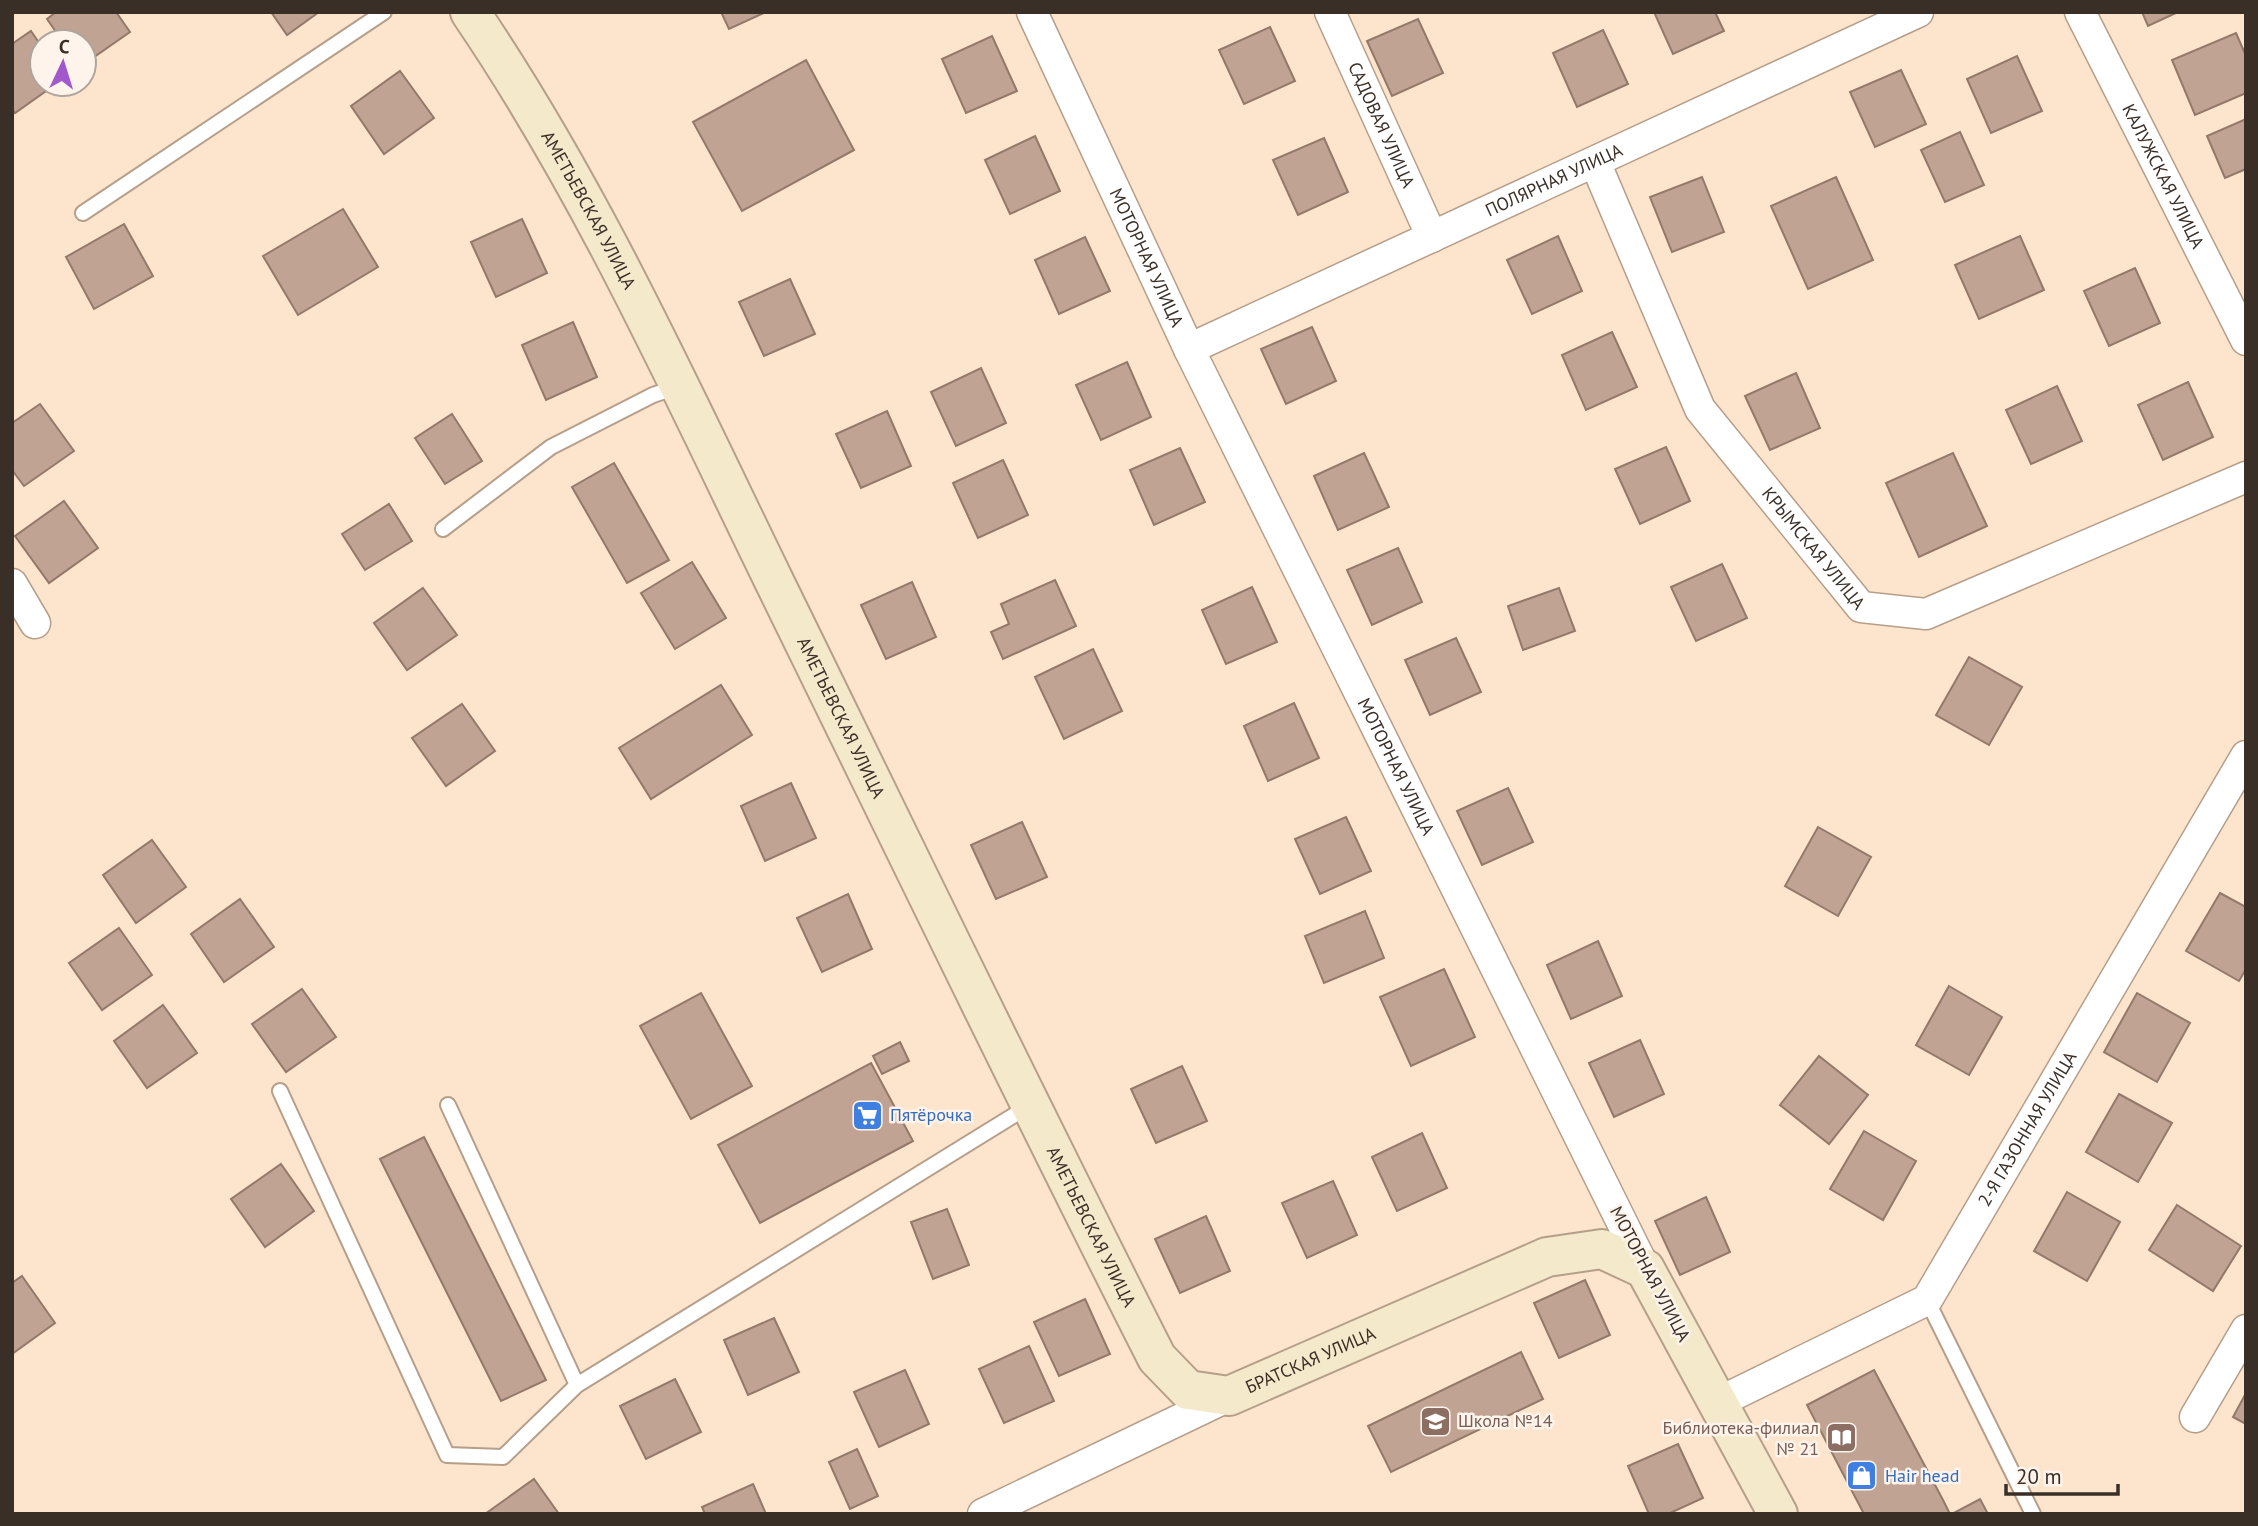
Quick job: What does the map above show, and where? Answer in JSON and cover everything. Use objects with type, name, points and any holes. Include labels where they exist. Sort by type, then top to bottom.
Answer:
[{"type":"street","name":"АМЕТЬЕВСКАЯ УЛИЦА","points":[[470,12],[532,108],[642,310],[1030,1105],[1157,1357],[1188,1390],[1228,1395]]},
{"type":"street","name":"МОТОРНАЯ УЛИЦА","points":[[1032,12],[1189,349],[1645,1269],[1778,1514]]},
{"type":"street","name":"САДОВАЯ УЛИЦА","points":[[1330,12],[1432,237]]},
{"type":"street","name":"ПОЛЯРНАЯ УЛИЦА","points":[[1189,349],[1919,12]]},
{"type":"street","name":"КАЛУЖСКАЯ УЛИЦА","points":[[2080,12],[2246,340]]},
{"type":"street","name":"КРЫМСКАЯ УЛИЦА","points":[[1594,162],[1700,409],[1861,607],[1926,614],[2246,477]]},
{"type":"street","points":[[12,583],[35,623]]},
{"type":"street","name":"2-Я ГАЗОННАЯ УЛИЦА","points":[[1927,1300],[2246,756]]},
{"type":"street","name":"БРАТСКАЯ УЛИЦА","points":[[983,1514],[1228,1395],[1547,1256],[1602,1249],[1645,1269]]},
{"type":"street","points":[[1719,1402],[1927,1300]]},
{"type":"street","points":[[2195,1417],[2246,1330]]},
{"type":"lane","points":[[83,213],[384,12]]},
{"type":"lane","points":[[443,529],[551,447],[653,395],[679,386]]},
{"type":"lane","points":[[280,1091],[447,1455],[503,1457],[577,1385],[1030,1105]]},
{"type":"lane","points":[[448,1105],[577,1385]]},
{"type":"lane","points":[[1927,1300],[2033,1514]]},
{"type":"building","points":[[56,12],[116,12],[130,32],[98,54],[98,28],[53,28],[47,19]]},
{"type":"building","points":[[271,12],[319,12],[287,35]]},
{"type":"building","points":[[721,12],[766,12],[729,29]]},
{"type":"building","points":[[1654,12],[1715,12],[1724,31],[1673,54]]},
{"type":"building","points":[[2142,12],[2178,12],[2148,26]]},
{"type":"building","points":[[1418,19],[1443,73],[1392,96],[1367,41]]},
{"type":"building","points":[[1270,27],[1295,81],[1244,104],[1219,50]]},
{"type":"building","points":[[1603,30],[1628,84],[1577,107],[1553,53]]},
{"type":"building","points":[[28,33],[28,98],[36,98],[15,113],[12,109],[12,44]]},
{"type":"building","points":[[2236,33],[2246,56],[2246,93],[2195,115],[2172,60]]},
{"type":"building","points":[[992,36],[1017,91],[966,113],[942,59]]},
{"type":"building","points":[[2017,56],[2042,111],[1991,133],[1967,79]]},
{"type":"building","points":[[806,60],[854,150],[742,211],[693,122]]},
{"type":"building","points":[[1901,70],[1926,124],[1875,147],[1850,92]]},
{"type":"building","points":[[400,71],[434,118],[384,154],[351,106]]},
{"type":"building","points":[[2246,119],[2246,169],[2225,178],[2207,136]]},
{"type":"building","points":[[1960,132],[1984,185],[1945,202],[1921,150]]},
{"type":"building","points":[[1035,136],[1060,191],[1010,214],[985,160]]},
{"type":"building","points":[[1324,138],[1348,192],[1298,215],[1273,160]]},
{"type":"building","points":[[1702,177],[1724,232],[1672,252],[1650,197]]},
{"type":"building","points":[[1836,177],[1873,260],[1808,289],[1771,206]]},
{"type":"building","points":[[343,209],[378,267],[298,315],[263,256]]},
{"type":"building","points":[[522,219],[547,273],[496,297],[471,242]]},
{"type":"building","points":[[124,224],[153,276],[94,309],[66,257]]},
{"type":"building","points":[[1558,236],[1582,291],[1532,314],[1507,260]]},
{"type":"building","points":[[2020,236],[2044,290],[1979,319],[1955,265]]},
{"type":"building","points":[[1085,237],[1110,291],[1059,314],[1035,260]]},
{"type":"building","points":[[2135,268],[2160,323],[2109,346],[2084,291]]},
{"type":"building","points":[[790,279],[815,334],[764,356],[739,302]]},
{"type":"building","points":[[573,322],[597,377],[546,400],[522,345]]},
{"type":"building","points":[[1312,327],[1336,381],[1286,404],[1261,349]]},
{"type":"building","points":[[1612,332],[1637,387],[1586,410],[1562,355]]},
{"type":"building","points":[[1127,362],[1151,417],[1101,440],[1076,385]]},
{"type":"building","points":[[981,368],[1006,423],[956,446],[931,392]]},
{"type":"building","points":[[1796,373],[1820,428],[1770,450],[1745,396]]},
{"type":"building","points":[[2188,382],[2213,437],[2163,460],[2138,405]]},
{"type":"building","points":[[2057,386],[2082,441],[2031,464],[2006,410]]},
{"type":"building","points":[[40,404],[74,451],[24,486],[12,470],[12,423]]},
{"type":"building","points":[[887,411],[911,466],[861,488],[836,434]]},
{"type":"building","points":[[452,414],[482,461],[445,484],[415,438]]},
{"type":"building","points":[[1666,447],[1690,501],[1640,524],[1615,469]]},
{"type":"building","points":[[1180,448],[1205,502],[1154,525],[1130,470]]},
{"type":"building","points":[[1364,453],[1389,507],[1338,530],[1314,476]]},
{"type":"building","points":[[1953,453],[1987,526],[1919,557],[1886,483]]},
{"type":"building","points":[[1003,460],[1028,515],[978,538],[953,483]]},
{"type":"building","points":[[614,463],[669,560],[627,583],[572,487]]},
{"type":"building","points":[[64,501],[98,548],[49,583],[15,536]]},
{"type":"building","points":[[389,504],[412,541],[365,570],[342,534]]},
{"type":"building","points":[[1398,548],[1422,602],[1372,625],[1347,570]]},
{"type":"building","points":[[692,562],[726,618],[675,649],[641,593]]},
{"type":"building","points":[[1722,564],[1747,618],[1696,641],[1671,587]]},
{"type":"building","points":[[1055,580],[1076,626],[1003,659],[991,632],[1009,624],[1001,604]]},
{"type":"building","points":[[912,582],[936,637],[886,659],[861,605]]},
{"type":"building","points":[[1252,587],[1277,642],[1226,664],[1202,610]]},
{"type":"building","points":[[423,588],[457,635],[407,670],[374,623]]},
{"type":"building","points":[[1559,588],[1575,631],[1523,650],[1508,606]]},
{"type":"building","points":[[1456,638],[1481,692],[1430,715],[1405,660]]},
{"type":"building","points":[[1093,649],[1122,711],[1064,739],[1035,677]]},
{"type":"building","points":[[1969,657],[2022,687],[1989,745],[1936,715]]},
{"type":"building","points":[[721,685],[752,735],[651,799],[619,748]]},
{"type":"building","points":[[1294,703],[1319,758],[1268,781],[1244,726]]},
{"type":"building","points":[[462,704],[495,751],[446,786],[412,738]]},
{"type":"building","points":[[791,783],[816,838],[765,861],[741,806]]},
{"type":"building","points":[[1508,788],[1533,842],[1482,865],[1457,811]]},
{"type":"building","points":[[1346,817],[1371,871],[1320,894],[1295,839]]},
{"type":"building","points":[[1022,822],[1047,877],[996,899],[971,845]]},
{"type":"building","points":[[1818,827],[1871,857],[1838,916],[1785,886]]},
{"type":"building","points":[[152,840],[186,887],[136,923],[103,875]]},
{"type":"building","points":[[2220,893],[2246,907],[2246,969],[2239,981],[2186,951]]},
{"type":"building","points":[[848,894],[872,949],[822,972],[797,918]]},
{"type":"building","points":[[240,899],[274,947],[224,982],[191,934]]},
{"type":"building","points":[[1365,911],[1384,958],[1324,983],[1305,936]]},
{"type":"building","points":[[119,928],[152,975],[102,1010],[69,963]]},
{"type":"building","points":[[1598,941],[1622,996],[1571,1019],[1547,965]]},
{"type":"building","points":[[1444,969],[1475,1037],[1411,1066],[1380,997]]},
{"type":"building","points":[[1949,986],[2002,1017],[1969,1075],[1916,1045]]},
{"type":"building","points":[[302,989],[336,1037],[286,1072],[252,1024]]},
{"type":"building","points":[[701,993],[752,1086],[691,1119],[640,1026]]},
{"type":"building","points":[[2137,993],[2190,1023],[2157,1082],[2104,1052]]},
{"type":"building","points":[[163,1005],[197,1053],[147,1088],[114,1041]]},
{"type":"building","points":[[1640,1040],[1664,1094],[1614,1117],[1589,1063]]},
{"type":"building","points":[[900,1042],[909,1061],[882,1074],[873,1056]]},
{"type":"building","points":[[1819,1056],[1868,1095],[1829,1144],[1780,1105]]},
{"type":"building","points":[[871,1063],[913,1141],[760,1223],[718,1145]]},
{"type":"building","points":[[1182,1066],[1207,1121],[1156,1143],[1131,1089]]},
{"type":"building","points":[[2119,1094],[2172,1123],[2138,1182],[2086,1152]]},
{"type":"building","points":[[1864,1131],[1916,1161],[1883,1220],[1830,1189]]},
{"type":"building","points":[[1422,1133],[1447,1188],[1397,1211],[1372,1157]]},
{"type":"building","points":[[424,1137],[546,1380],[501,1401],[380,1159]]},
{"type":"building","points":[[281,1164],[314,1211],[265,1247],[231,1199]]},
{"type":"building","points":[[1333,1181],[1357,1235],[1307,1258],[1282,1203]]},
{"type":"building","points":[[2067,1192],[2120,1222],[2087,1281],[2034,1251]]},
{"type":"building","points":[[1706,1197],[1730,1252],[1680,1275],[1655,1221]]},
{"type":"building","points":[[2177,1205],[2241,1246],[2213,1291],[2149,1250]]},
{"type":"building","points":[[947,1209],[969,1265],[933,1279],[911,1222]]},
{"type":"building","points":[[1206,1216],[1230,1271],[1180,1293],[1155,1239]]},
{"type":"building","points":[[22,1276],[55,1323],[12,1354],[12,1283]]},
{"type":"building","points":[[1585,1280],[1610,1335],[1559,1358],[1534,1303]]},
{"type":"building","points":[[1085,1299],[1110,1354],[1059,1376],[1034,1322]]},
{"type":"building","points":[[774,1318],[799,1372],[748,1395],[724,1340]]},
{"type":"building","points":[[1029,1346],[1054,1401],[1004,1423],[979,1369]]},
{"type":"building","points":[[1521,1352],[1543,1399],[1391,1472],[1368,1426]]},
{"type":"building","points":[[905,1370],[929,1424],[879,1447],[854,1392]]},
{"type":"building","points":[[1874,1370],[1950,1514],[1864,1514],[1807,1405]]},
{"type":"building","points":[[675,1379],[701,1432],[646,1459],[620,1406]]},
{"type":"building","points":[[2246,1393],[2246,1424],[2233,1417]]},
{"type":"building","points":[[1678,1444],[1703,1498],[1668,1514],[1649,1514],[1628,1466]]},
{"type":"building","points":[[857,1449],[878,1496],[850,1509],[829,1462]]},
{"type":"building","points":[[534,1479],[559,1514],[485,1514]]},
{"type":"building","points":[[753,1484],[766,1514],[705,1514],[702,1507]]},
{"type":"building","points":[[1980,1499],[1988,1514],[1952,1514]]},
{"type":"place","name":"Пятёрочка","points":[[867,1115]]},
{"type":"place","name":"Школа №14","points":[[1435,1421]]},
{"type":"place","name":"Библиотека-филиал № 21","points":[[1842,1438]]},
{"type":"place","name":"Hair head","points":[[1862,1476]]}]
